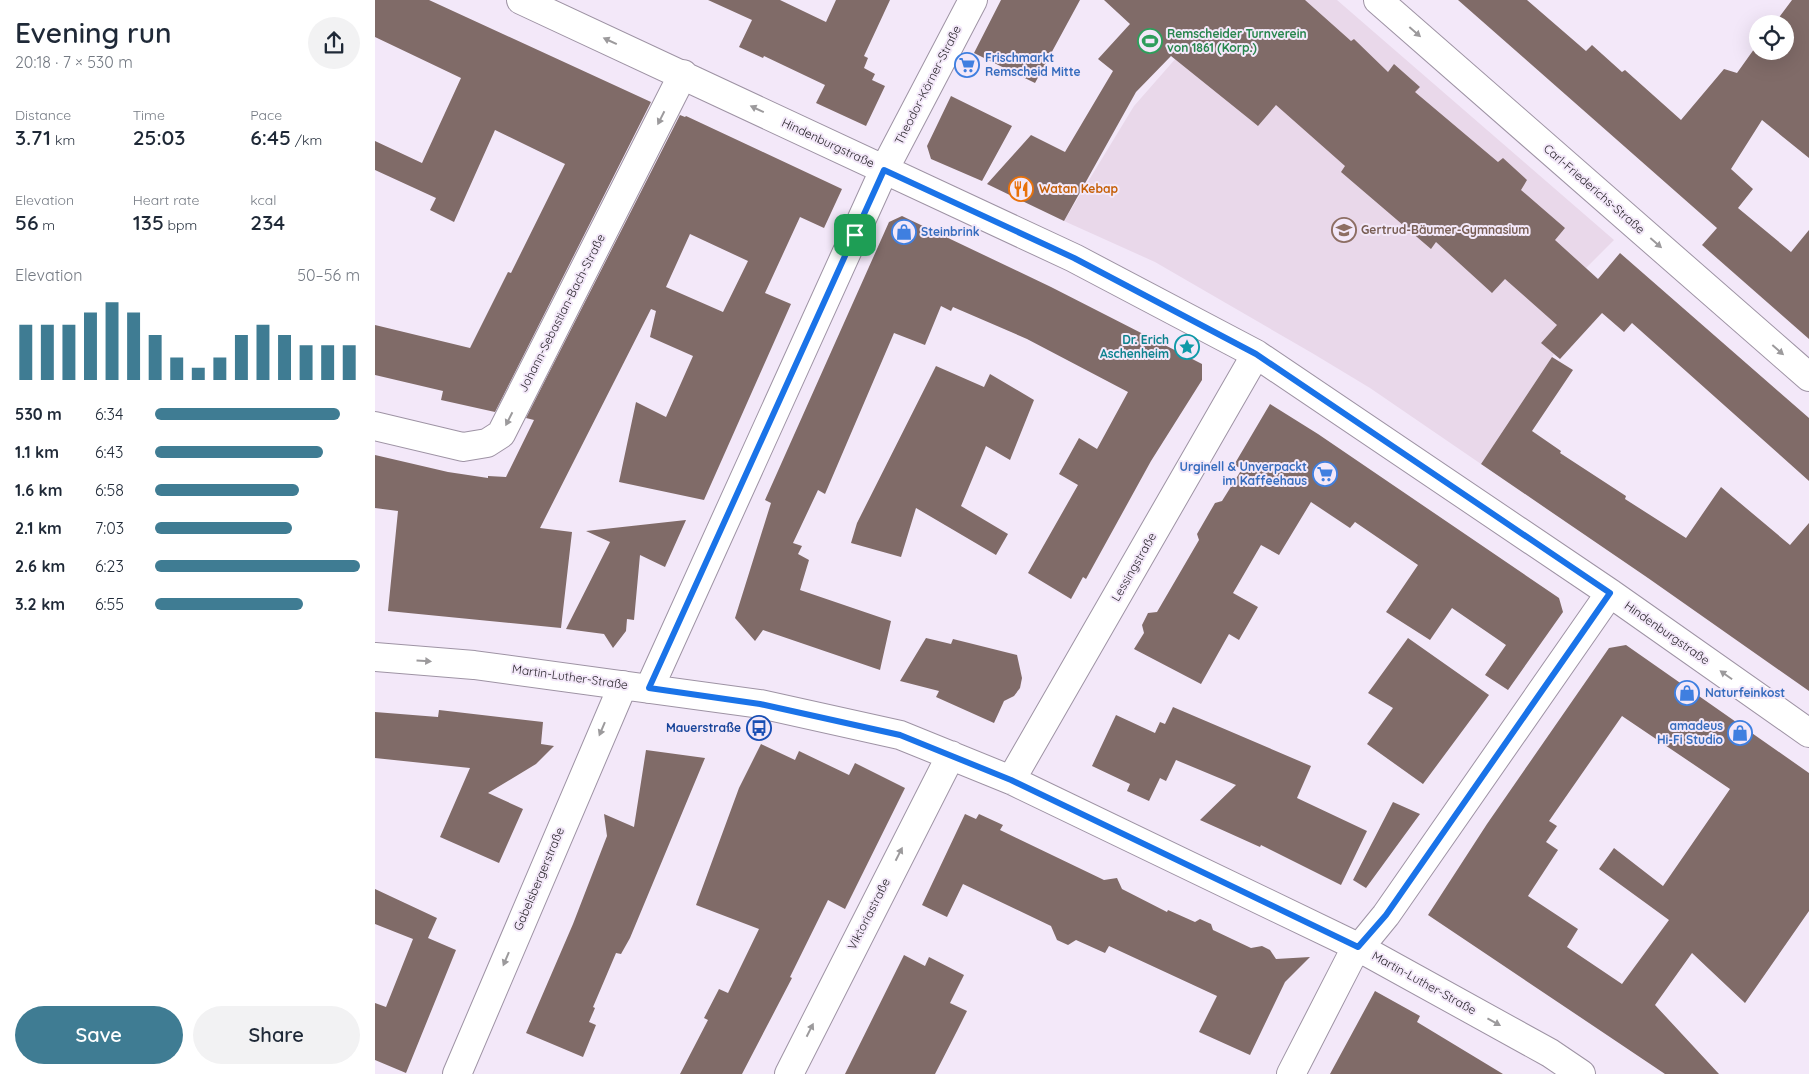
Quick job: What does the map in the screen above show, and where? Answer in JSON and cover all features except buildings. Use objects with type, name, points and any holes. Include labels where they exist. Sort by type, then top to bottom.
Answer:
[{"type":"street","name":"Hindenburgstraße","points":[[521,0],[1074,258],[1256,354],[1610,593],[1809,733]]},
{"type":"street","name":"Theodor-Körner-Straße","points":[[884,170],[973,0]]},
{"type":"street","name":"Carl-Friederichs-Straße","points":[[1379,0],[1809,377]]},
{"type":"street","name":"Johann-Sebastian-Bach-Straße","points":[[375,426],[463,447],[487,444],[501,434],[683,74]]},
{"type":"street","points":[[636,687],[884,170]]},
{"type":"street","name":"Lessingstraße","points":[[1011,780],[1256,354]]},
{"type":"street","points":[[1291,1074],[1358,947],[1386,915],[1610,593]]},
{"type":"street","name":"Martin-Luther-Straße","points":[[375,657],[474,665],[760,704],[891,733],[1011,780],[1358,947],[1550,1053],[1581,1074]]},
{"type":"street","name":"Gabelsbergerstraße","points":[[457,1074],[605,721],[636,687]]},
{"type":"street","name":"Viktoriastraße","points":[[789,1074],[938,777],[951,755]]},
{"type":"shaded area","name":"Gertrud-Bäumer-Gymnasium","points":[[1227,0],[1337,0],[1614,240],[1586,268],[1598,279],[1542,343],[1554,354],[1481,464],[1370,388],[1312,353],[1155,262],[1064,221],[1134,106]]},
{"type":"place","name":"Remscheider Turnverein von 1861 (Korp.)","points":[[1150,41]]},
{"type":"place","name":"Frischmarkt Remscheid Mitte","points":[[967,65]]},
{"type":"place","name":"Watan Kebap","points":[[1021,189]]},
{"type":"place","name":"Gertrud-Bäumer-Gymnasium","points":[[1344,230]]},
{"type":"place","name":"Steinbrink","points":[[904,232]]},
{"type":"place","name":"Dr. Erich Aschenheim","points":[[1187,347]]},
{"type":"place","name":"Urginell & Unverpackt im Kaffeehaus","points":[[1325,474]]},
{"type":"place","name":"Naturfeinkost","points":[[1687,693]]},
{"type":"place","name":"Mauerstraße","points":[[759,728]]},
{"type":"place","name":"amadeus Hi-Fi Studio","points":[[1740,733]]},
{"type":"route","points":[[884,170],[1074,258],[1256,354],[1610,593],[1386,915],[1358,947],[1011,780],[900,735],[760,704],[649,688],[855,235],[884,170]]}]
